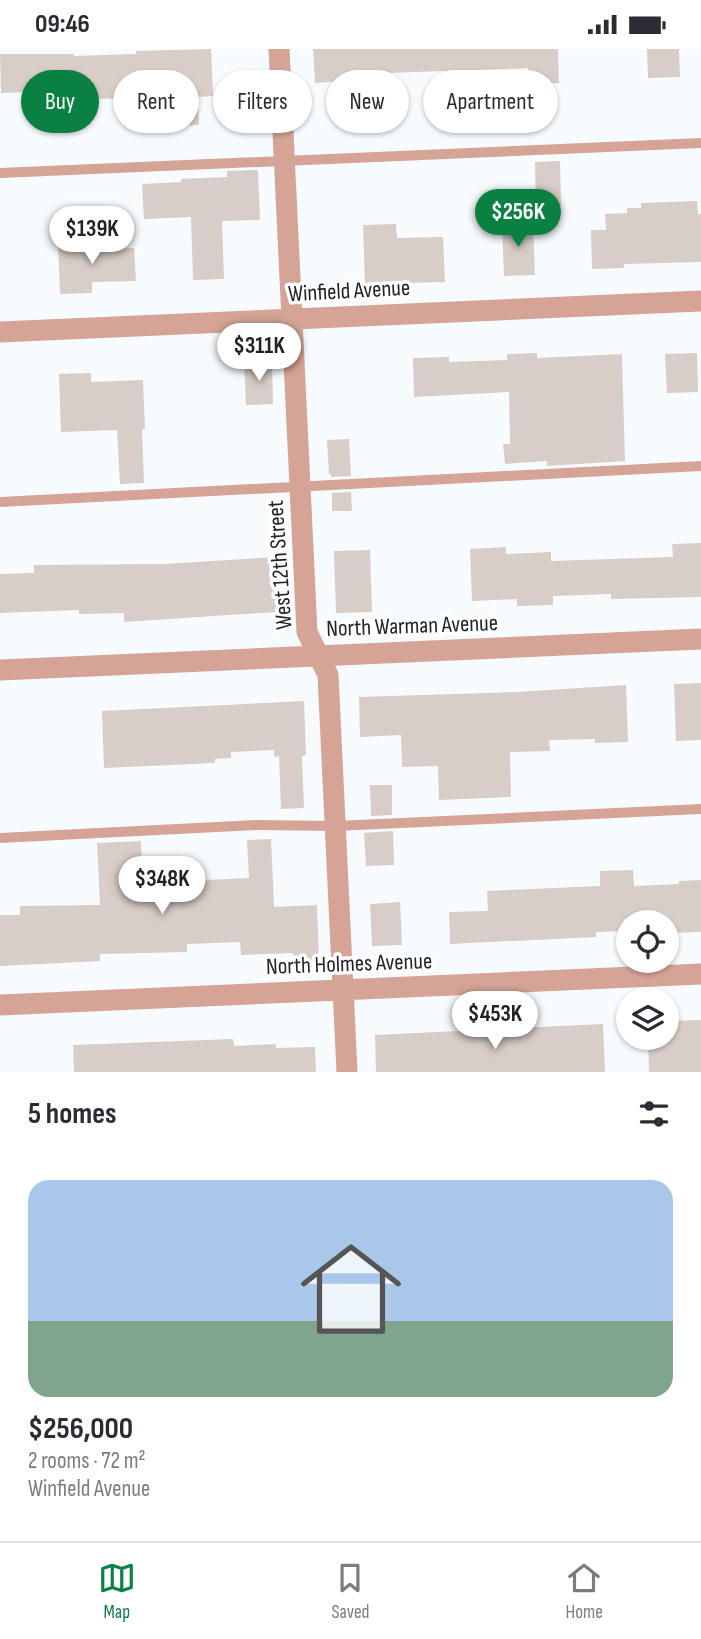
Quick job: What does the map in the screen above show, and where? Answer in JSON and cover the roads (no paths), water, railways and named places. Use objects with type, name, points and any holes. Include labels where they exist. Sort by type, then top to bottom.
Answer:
[{"type":"street","name":"West 12th Street","points":[[279,49],[307,632],[326,666],[328,675],[347,1072]]},
{"type":"street","name":"Winfield Avenue","points":[[0,332],[701,301]]},
{"type":"street","name":"North Warman Avenue","points":[[0,670],[701,639]]},
{"type":"street","name":"North Holmes Avenue","points":[[0,1005],[701,974]]},
{"type":"lane","points":[[0,173],[701,143]]},
{"type":"lane","points":[[0,502],[701,466]]},
{"type":"lane","points":[[0,838],[256,825],[336,826],[701,809]]}]
